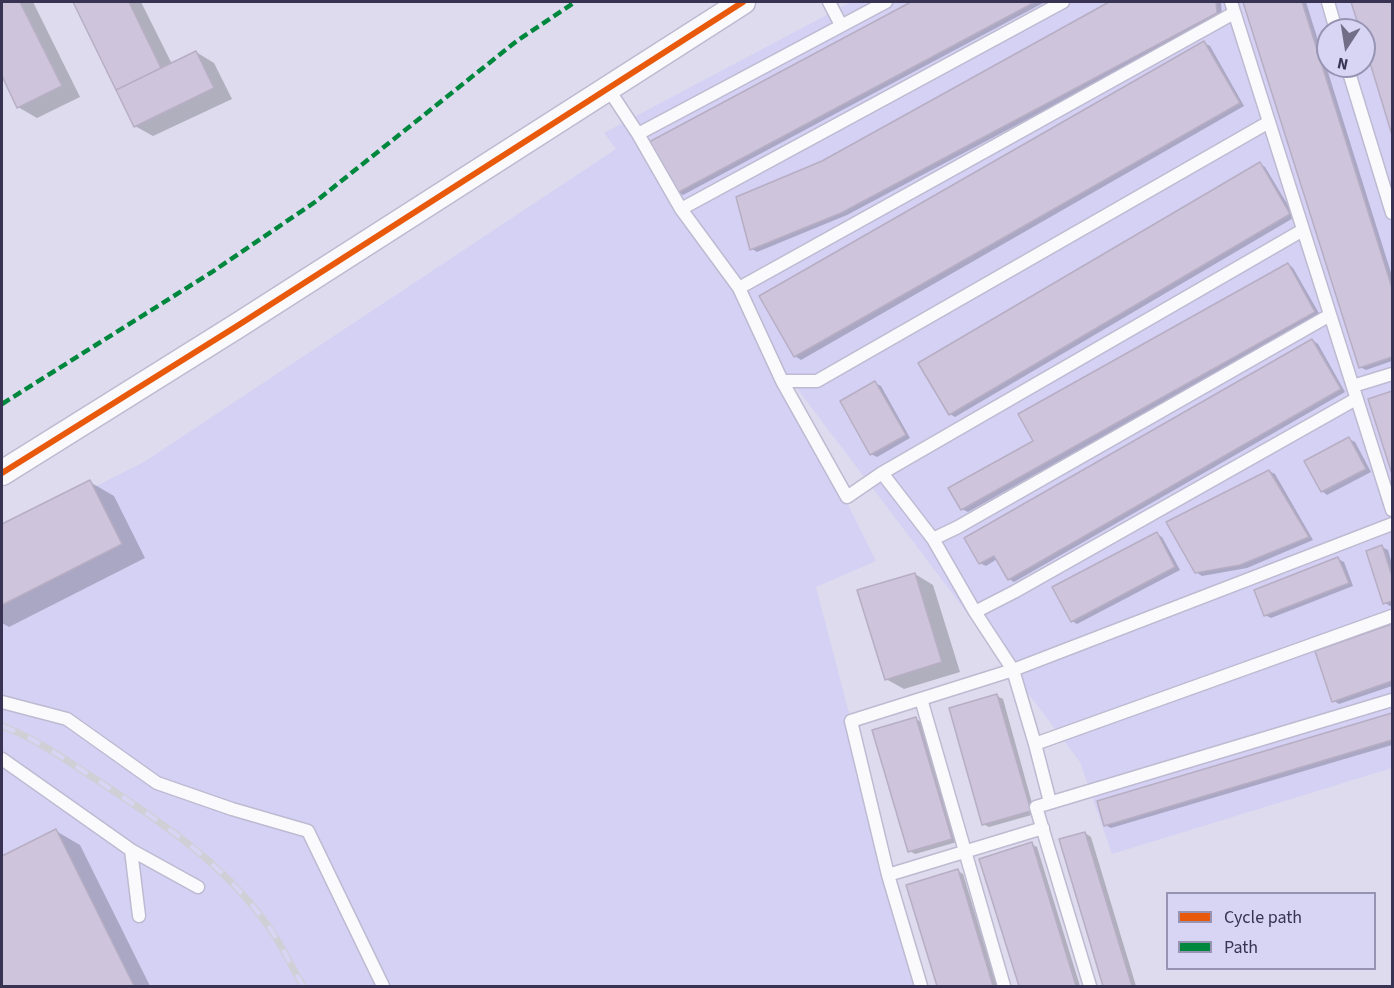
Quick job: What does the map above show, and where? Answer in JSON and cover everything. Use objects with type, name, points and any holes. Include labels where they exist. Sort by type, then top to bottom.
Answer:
[{"type":"street","points":[[2,473],[247,320],[607,87],[743,2]]},
{"type":"lane","points":[[828,2],[841,25]]},
{"type":"lane","points":[[638,134],[885,2]]},
{"type":"lane","points":[[681,209],[1063,2]]},
{"type":"lane","points":[[1328,2],[1333,18]]},
{"type":"lane","points":[[739,288],[1233,7],[1392,510]]},
{"type":"lane","points":[[1351,78],[1392,213]]},
{"type":"lane","points":[[607,87],[638,134],[681,209],[739,288],[782,381],[847,497],[882,473],[1303,230]]},
{"type":"lane","points":[[782,381],[817,381],[1269,122]]},
{"type":"lane","points":[[933,538],[958,527],[1330,315]]},
{"type":"lane","points":[[975,612],[1014,592],[1354,393],[1392,374]]},
{"type":"lane","points":[[882,473],[933,538],[975,612],[1013,670],[1050,802]]},
{"type":"lane","points":[[921,987],[888,875],[851,721],[1013,670],[1392,524]]},
{"type":"lane","points":[[1035,744],[1392,616]]},
{"type":"lane","points":[[921,699],[1004,987]]},
{"type":"lane","points":[[1089,987],[1036,807],[1392,700]]},
{"type":"lane","points":[[2,702],[67,719],[157,783],[232,809],[308,831],[383,987]]},
{"type":"lane","points":[[2,759],[131,850],[198,887]]},
{"type":"lane","points":[[888,875],[1043,828]]},
{"type":"lane","points":[[131,850],[139,916]]},
{"type":"shaded area","points":[[851,2],[1392,2],[1392,768],[1112,854],[1080,762],[777,362],[876,561],[816,587],[925,986],[2,986],[2,524],[90,480],[94,487],[144,462],[616,149],[604,133]]},
{"type":"building","points":[[2,2],[20,2],[62,86],[17,108],[2,76]]},
{"type":"building","points":[[73,2],[129,2],[161,68],[116,90]]},
{"type":"building","points":[[911,2],[1035,2],[677,193],[649,142]]},
{"type":"building","points":[[1109,2],[1216,2],[1217,13],[841,213],[750,250],[736,197],[822,161]]},
{"type":"building","points":[[1243,2],[1302,2],[1316,46],[1316,78],[1326,78],[1392,288],[1392,357],[1359,368]]},
{"type":"building","points":[[1351,2],[1392,2],[1392,135],[1375,78],[1376,18],[1356,18]]},
{"type":"building","points":[[1204,41],[1240,103],[794,357],[759,296]]},
{"type":"building","points":[[196,51],[214,88],[134,127],[116,90]]},
{"type":"building","points":[[1260,162],[1290,214],[949,415],[918,363]]},
{"type":"building","points":[[1288,263],[1315,312],[961,510],[948,488],[1033,441],[1018,414]]},
{"type":"building","points":[[1312,339],[1341,389],[1008,580],[994,556],[979,564],[964,538]]},
{"type":"building","points":[[875,381],[906,435],[870,455],[840,401]]},
{"type":"building","points":[[1392,391],[1392,474],[1368,399]]},
{"type":"building","points":[[1349,437],[1366,469],[1321,492],[1304,461]]},
{"type":"building","points":[[1269,470],[1309,537],[1240,565],[1195,573],[1166,522]]},
{"type":"building","points":[[90,480],[122,544],[2,605],[2,524]]},
{"type":"building","points":[[1157,532],[1175,567],[1071,622],[1052,587]]},
{"type":"building","points":[[1382,545],[1392,576],[1392,601],[1383,604],[1366,551]]},
{"type":"building","points":[[1338,557],[1349,583],[1264,616],[1254,590]]},
{"type":"building","points":[[915,573],[942,662],[885,680],[857,590]]},
{"type":"building","points":[[1392,624],[1392,681],[1332,702],[1315,651]]},
{"type":"building","points":[[997,694],[1031,811],[982,825],[949,708]]},
{"type":"building","points":[[1392,713],[1392,740],[1104,826],[1097,801]]},
{"type":"building","points":[[916,717],[952,839],[908,852],[872,730]]},
{"type":"building","points":[[56,829],[134,986],[2,986],[2,856]]},
{"type":"building","points":[[1085,832],[1132,986],[1103,986],[1059,839]]},
{"type":"building","points":[[1032,842],[1076,986],[1019,986],[979,859]]},
{"type":"building","points":[[958,869],[993,986],[937,986],[906,885]]},
{"type":"railway","points":[[2,726],[28,737],[65,759],[149,815],[197,851],[240,891],[259,914],[276,938],[303,986]]},
{"type":"marked path","points":[[2,404],[212,272],[315,202],[518,40],[575,2]]},
{"type":"cycle path","points":[[2,473],[237,326],[743,2]]}]
